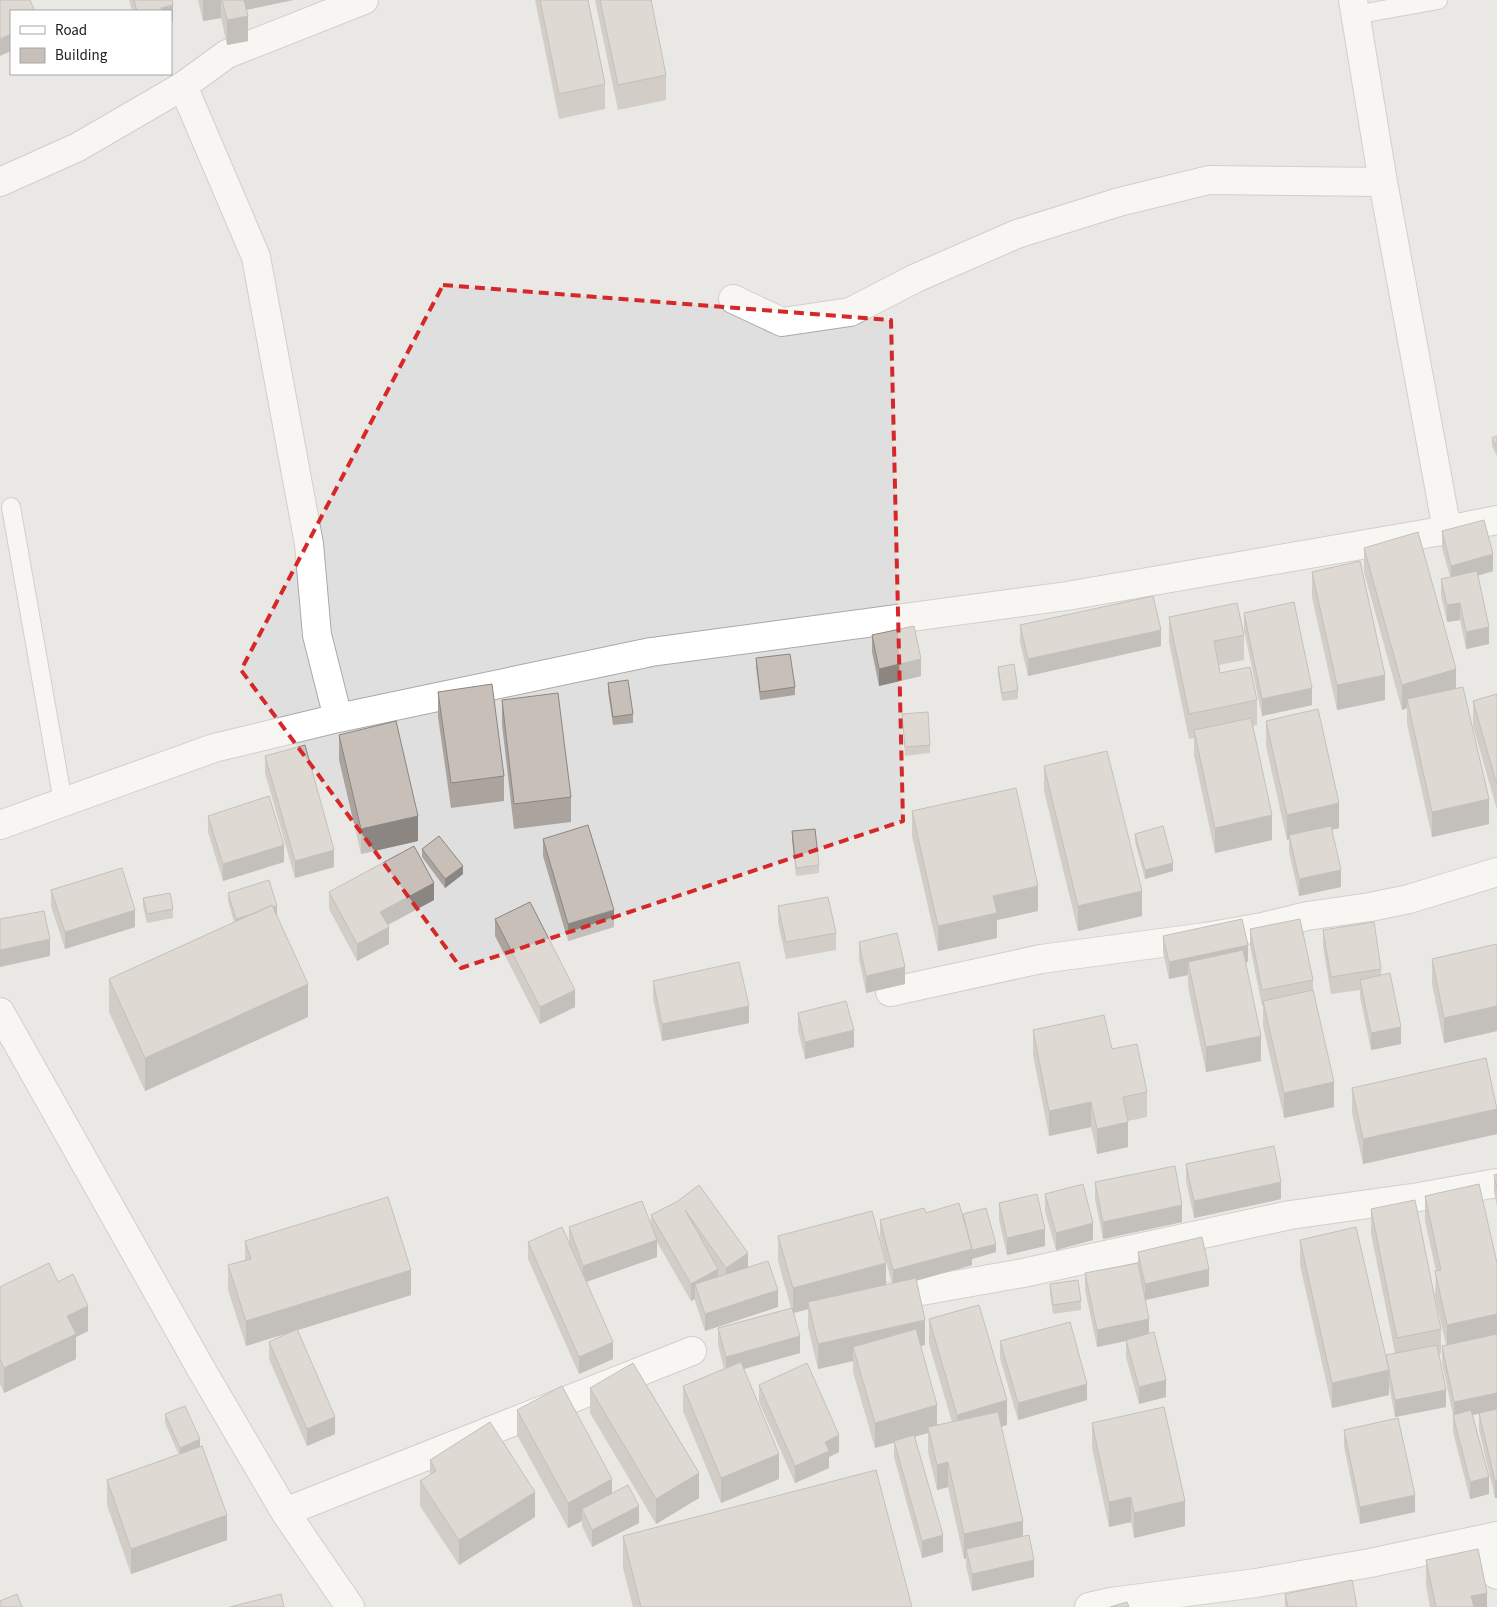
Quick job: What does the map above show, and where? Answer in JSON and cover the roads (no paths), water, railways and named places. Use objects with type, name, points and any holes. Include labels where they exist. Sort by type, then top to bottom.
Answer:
[{"type":"street","points":[[0,182],[78,148],[183,86],[227,54],[364,0]]},
{"type":"street","points":[[1354,8],[1383,182],[1447,530]]},
{"type":"street","points":[[183,86],[256,257],[310,544],[317,635],[338,718]]},
{"type":"street","points":[[733,299],[782,322],[850,312],[916,278],[1017,234],[1119,202],[1209,180],[1383,182]]},
{"type":"street","points":[[0,825],[214,748],[338,718],[650,652],[1067,596],[1497,520]]},
{"type":"street","points":[[890,992],[1041,959],[1206,937],[1262,927],[1307,916],[1370,907],[1409,899],[1497,872]]},
{"type":"street","points":[[0,1012],[204,1374],[285,1512],[350,1607]]},
{"type":"street","points":[[862,1302],[1023,1273],[1290,1214],[1419,1197],[1497,1183]]},
{"type":"street","points":[[285,1512],[692,1351]]},
{"type":"street","points":[[1089,1607],[1111,1602],[1256,1583],[1370,1563],[1494,1536],[1497,1575]]},
{"type":"lane","points":[[1354,8],[1438,0]]},
{"type":"lane","points":[[11,507],[63,802]]}]
